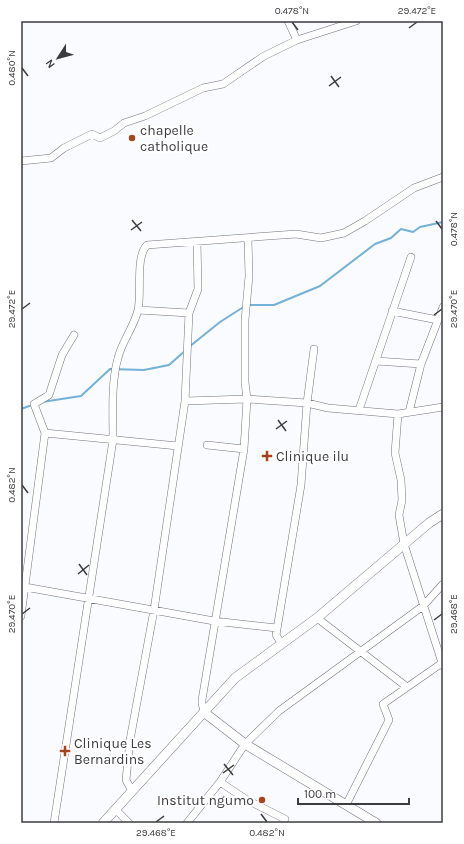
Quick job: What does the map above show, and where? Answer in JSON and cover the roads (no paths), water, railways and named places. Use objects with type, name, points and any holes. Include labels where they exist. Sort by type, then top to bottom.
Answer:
[{"type":"street","points":[[288,21],[298,40]]},
{"type":"street","points":[[21,161],[51,158],[64,148],[92,134],[100,138],[124,124],[145,116],[203,88],[223,84],[264,56],[298,40],[342,24],[356,21]]},
{"type":"street","points":[[54,823],[114,440],[113,391],[117,358],[138,310],[142,256],[145,247],[147,244],[248,239],[296,234],[321,238],[344,233],[365,221],[414,188],[443,177]]},
{"type":"street","points":[[248,239],[249,276],[245,320],[245,382],[247,399],[244,449],[214,621],[202,704],[205,713],[245,744],[346,805],[363,820],[376,823]]},
{"type":"street","points":[[132,791],[126,780],[130,740],[154,610],[185,401],[189,313],[198,289],[197,242]]},
{"type":"street","points":[[359,410],[411,257]]},
{"type":"street","points":[[409,412],[421,364],[443,307]]},
{"type":"street","points":[[138,310],[189,313]]},
{"type":"street","points":[[392,311],[438,320]]},
{"type":"street","points":[[21,616],[45,432],[34,404],[49,395],[62,355],[74,335]]},
{"type":"street","points":[[281,643],[276,635],[301,486],[307,403],[314,349]]},
{"type":"street","points":[[376,361],[421,364]]},
{"type":"street","points":[[185,401],[247,399],[307,403],[328,408],[398,414],[443,407]]},
{"type":"street","points":[[346,805],[389,720],[383,704],[442,665],[422,606],[404,544],[399,515],[402,500],[395,453],[398,414]]},
{"type":"street","points":[[45,432],[178,446]]},
{"type":"street","points":[[207,445],[244,449]]},
{"type":"street","points":[[103,823],[205,713],[235,678],[317,618],[429,523],[443,514]]},
{"type":"street","points":[[21,544],[29,546]]},
{"type":"street","points":[[187,823],[220,782],[245,744],[279,710],[422,606],[443,584]]},
{"type":"street","points":[[25,587],[214,621],[277,628]]},
{"type":"street","points":[[317,618],[407,687]]},
{"type":"street","points":[[220,782],[247,800],[285,819]]},
{"type":"street","points":[[115,809],[129,823]]},
{"type":"waterway","points":[[249,305],[274,305],[320,286],[375,244],[391,238],[401,229],[413,232],[420,227],[443,222]]},
{"type":"waterway","points":[[189,347],[220,322],[245,306]]},
{"type":"waterway","points":[[42,402],[81,396],[110,369],[144,370],[169,365],[186,350]]},
{"type":"waterway","points":[[21,409],[32,405]]},
{"type":"place","name":"chapelle catholique","points":[[132,138]]},
{"type":"place","name":"Clinique ilu","points":[[267,456]]},
{"type":"place","name":"Clinique Les Bernardins","points":[[65,751]]},
{"type":"place","name":"Institut ngumo","points":[[262,800]]}]
